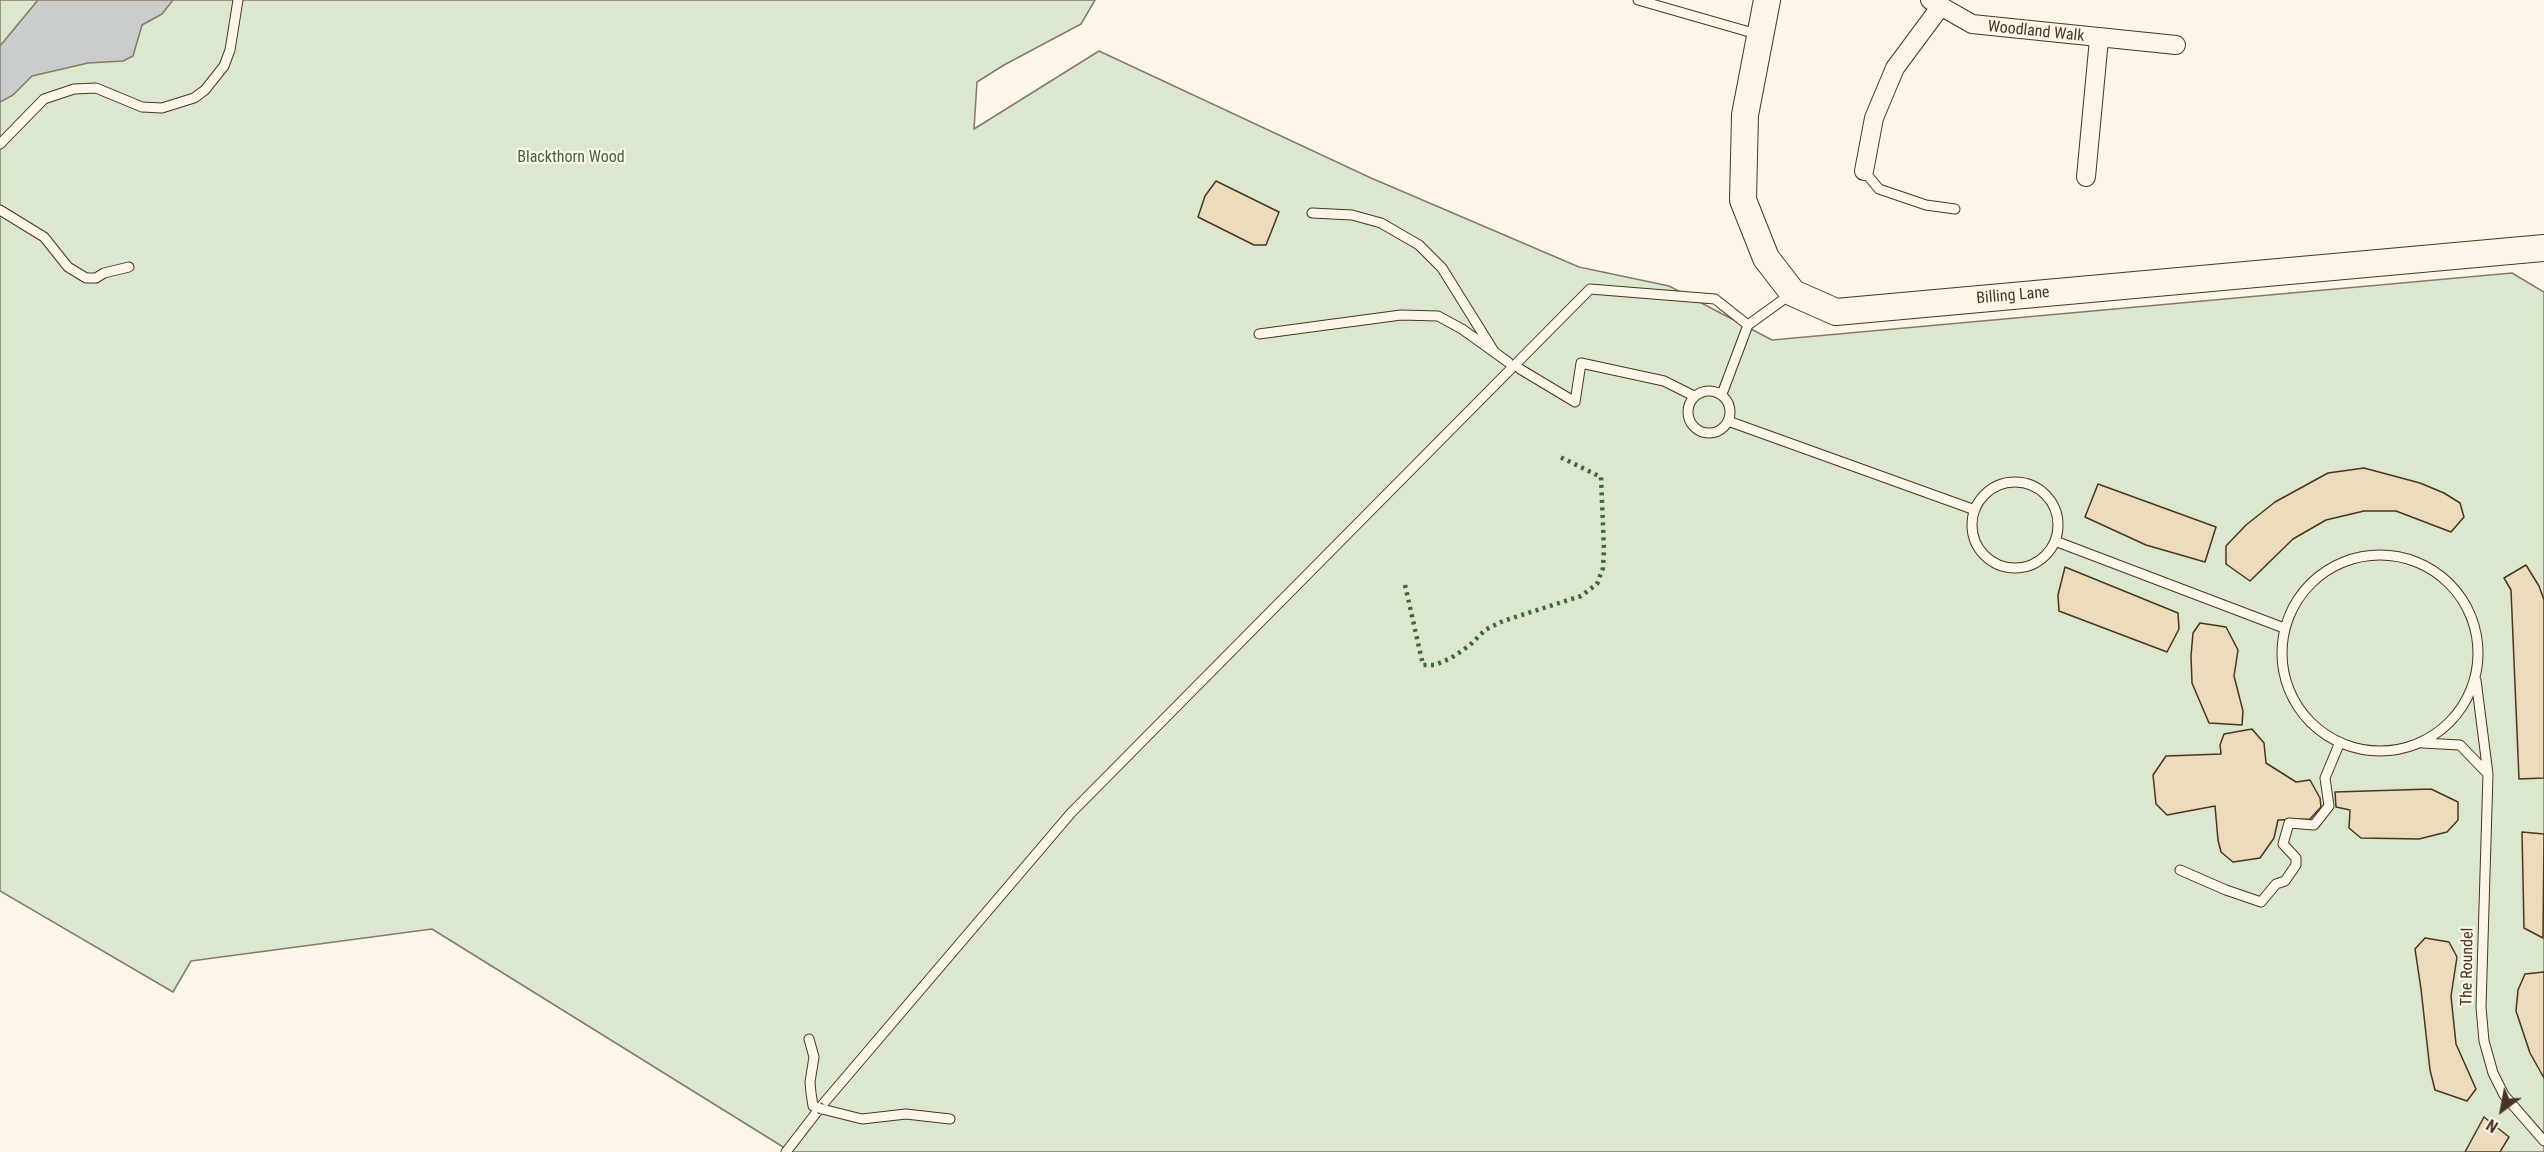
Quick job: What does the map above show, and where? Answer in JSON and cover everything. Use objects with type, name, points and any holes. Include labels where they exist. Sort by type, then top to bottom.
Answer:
[{"type":"street","name":"Billing Lane","points":[[1767,0],[1745,115],[1743,200],[1766,258],[1793,293],[1836,312],[2544,248]]},
{"type":"street","name":"Woodland Walk","points":[[1864,171],[1874,118],[1895,68],[1936,3],[1972,24],[2099,39],[2176,45]]},
{"type":"street","name":"Woodland Walk","points":[[2086,177],[2099,39]]},
{"type":"lane","points":[[0,144],[44,99],[74,89],[96,88],[142,107],[162,108],[194,98],[210,84],[224,66],[230,50],[238,0]]},
{"type":"lane","points":[[1638,0],[1760,35]]},
{"type":"lane","points":[[1864,171],[1879,189],[1926,206],[1955,209]]},
{"type":"lane","points":[[0,210],[45,237],[68,267],[87,278],[96,278],[104,273],[129,267]]},
{"type":"lane","points":[[1312,213],[1352,215],[1381,223],[1419,245],[1442,268],[1496,355]]},
{"type":"lane","points":[[786,1152],[824,1104],[1071,813],[1590,289],[1715,299],[1748,325]]},
{"type":"lane","points":[[1722,394],[1748,325],[1793,293]]},
{"type":"lane","points":[[1259,334],[1401,315],[1438,316],[1462,329],[1508,362]]},
{"type":"lane","points":[[1520,369],[1575,402],[1581,363],[1664,381],[1694,396]]},
{"type":"lane","points":[[1707,390],[1722,394],[1730,407],[1728,422],[1718,432],[1710,433],[1697,429],[1691,424],[1688,410],[1694,396],[1707,390]]},
{"type":"lane","points":[[1728,422],[1975,510]]},
{"type":"lane","points":[[2018,482],[2031,485],[2047,497],[2057,515],[2058,528],[2055,541],[2038,561],[2026,567],[2012,568],[1999,565],[1988,558],[1976,542],[1972,523],[1975,510],[1982,498],[1992,489],[2004,483],[2018,482]]},
{"type":"lane","points":[[2055,541],[2284,628]]},
{"type":"lane","points":[[2373,554],[2404,557],[2433,569],[2456,590],[2472,616],[2479,646],[2476,677],[2464,704],[2445,727],[2420,743],[2390,752],[2358,749],[2328,738],[2304,717],[2288,690],[2281,659],[2284,628],[2296,599],[2317,576],[2343,561],[2373,554]]},
{"type":"lane","name":"The Roundel","points":[[2476,677],[2488,774],[2481,1007],[2484,1041],[2493,1073],[2504,1095],[2544,1141]]},
{"type":"lane","points":[[2180,870],[2261,902],[2276,884],[2285,881],[2296,865],[2296,858],[2283,844],[2289,823],[2314,825],[2329,806],[2325,777],[2340,742]]},
{"type":"lane","points":[[2420,743],[2460,745],[2488,774]]},
{"type":"lane","points":[[809,1038],[814,1058],[810,1082],[813,1106],[862,1119],[906,1114],[950,1119]]},
{"type":"green space","name":"Blackthorn Wood","points":[[0,0],[1095,0],[1081,24],[977,82],[974,129],[1099,51],[1371,178],[1579,267],[1669,286],[1772,340],[2512,273],[2544,292],[2544,1152],[787,1152],[788,1150],[432,929],[191,961],[173,992],[0,891]]},
{"type":"shaded area","points":[[38,0],[173,0],[162,14],[142,25],[133,56],[123,61],[88,63],[32,76],[13,95],[0,102],[0,46]]},
{"type":"building","points":[[1216,181],[1279,212],[1266,245],[1254,245],[1198,217],[1205,196]]},
{"type":"building","points":[[2364,468],[2420,483],[2444,493],[2460,503],[2464,517],[2451,532],[2396,511],[2364,511],[2326,520],[2293,539],[2250,581],[2226,564],[2226,546],[2246,525],[2275,502],[2328,473]]},
{"type":"building","points":[[2098,484],[2216,527],[2205,562],[2146,545],[2085,517]]},
{"type":"building","points":[[2526,565],[2539,586],[2544,600],[2544,778],[2519,779],[2511,590],[2504,578]]},
{"type":"building","points":[[2065,567],[2178,613],[2179,629],[2167,652],[2059,611],[2058,595]]},
{"type":"building","points":[[2200,623],[2226,627],[2238,650],[2234,676],[2243,711],[2242,725],[2209,723],[2192,683],[2193,633]]},
{"type":"building","points":[[2252,729],[2264,743],[2266,763],[2296,782],[2310,780],[2320,798],[2321,807],[2310,819],[2278,820],[2274,838],[2260,858],[2233,862],[2221,852],[2215,806],[2167,815],[2156,804],[2153,775],[2166,756],[2221,754],[2220,745],[2224,734]]},
{"type":"building","points":[[2431,789],[2458,802],[2458,820],[2447,832],[2419,839],[2361,838],[2349,828],[2350,810],[2336,807],[2335,792]]},
{"type":"building","points":[[2522,832],[2544,834],[2543,938],[2524,928]]},
{"type":"building","points":[[2425,938],[2449,942],[2457,957],[2451,996],[2456,1044],[2476,1089],[2467,1101],[2435,1090],[2430,1070],[2415,949]]},
{"type":"building","points":[[2544,972],[2544,1078],[2530,1053],[2516,1011],[2518,990],[2525,974]]},
{"type":"building","points":[[2484,1117],[2509,1137],[2500,1152],[2465,1152]]},
{"type":"hedge","points":[[1405,585],[1423,665],[1435,665],[1469,646],[1485,630],[1503,621],[1581,596],[1597,584],[1603,568],[1604,550],[1601,477],[1560,457]]}]
